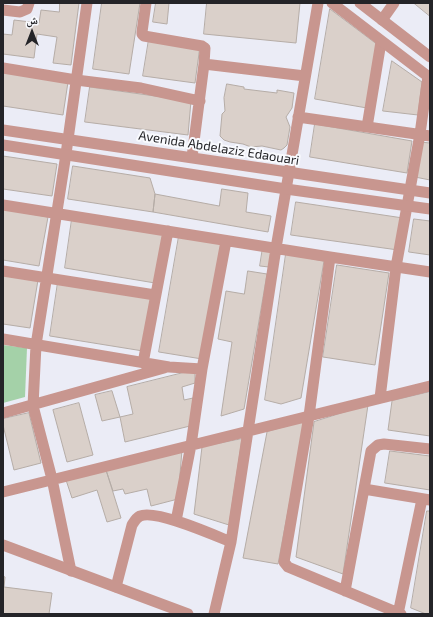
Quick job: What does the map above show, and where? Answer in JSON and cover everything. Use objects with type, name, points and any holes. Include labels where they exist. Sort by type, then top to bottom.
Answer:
[{"type":"street","points":[[3,10],[20,12],[27,9],[29,3]]},
{"type":"street","points":[[71,571],[52,479],[33,406],[36,345],[66,154],[87,3]]},
{"type":"street","points":[[146,3],[142,34],[144,36],[204,46],[204,64],[192,158]]},
{"type":"street","points":[[214,614],[231,542],[288,173],[318,3]]},
{"type":"street","points":[[332,3],[381,42],[429,77],[425,135],[410,191],[396,267],[380,398]]},
{"type":"street","points":[[360,3],[430,57]]},
{"type":"street","points":[[382,20],[394,3]]},
{"type":"street","points":[[367,127],[381,42]]},
{"type":"street","points":[[204,64],[305,76]]},
{"type":"street","points":[[3,68],[76,80],[141,88],[200,101]]},
{"type":"street","points":[[298,117],[425,135]]},
{"type":"street","name":"Avenida Abdelaziz Edaouari","points":[[3,130],[430,193]]},
{"type":"street","points":[[3,145],[286,189],[430,209]]},
{"type":"street","points":[[3,205],[276,248],[330,258],[430,272]]},
{"type":"street","points":[[143,363],[168,231]]},
{"type":"street","points":[[176,521],[191,445],[202,369],[226,241]]},
{"type":"street","points":[[330,258],[309,416],[284,562],[288,566],[345,592],[399,614],[426,500],[364,489]]},
{"type":"street","points":[[3,271],[155,295]]},
{"type":"street","points":[[3,339],[169,367],[202,369]]},
{"type":"street","points":[[3,413],[33,406],[169,367]]},
{"type":"street","points":[[3,492],[430,386]]},
{"type":"street","points":[[345,592],[371,451],[378,445],[390,444],[430,449]]},
{"type":"street","points":[[116,587],[135,520],[139,516],[147,515],[176,521],[231,542]]},
{"type":"street","points":[[3,545],[188,614]]},
{"type":"green space","points":[[3,345],[27,348],[25,397],[3,403]]},
{"type":"building","points":[[60,3],[79,3],[71,65],[53,63],[57,37],[37,34],[34,58],[3,54],[3,34],[12,35],[14,20],[39,23],[41,10],[59,12]]},
{"type":"building","points":[[102,3],[140,3],[129,74],[93,69]]},
{"type":"building","points":[[156,3],[169,3],[167,24],[153,22]]},
{"type":"building","points":[[207,3],[300,3],[296,43],[204,34]]},
{"type":"building","points":[[414,3],[430,3],[430,16]]},
{"type":"building","points":[[330,9],[378,45],[367,108],[315,99]]},
{"type":"building","points":[[149,39],[200,46],[195,83],[143,76]]},
{"type":"building","points":[[392,61],[422,82],[418,115],[383,111]]},
{"type":"building","points":[[3,72],[68,82],[63,115],[3,106]]},
{"type":"building","points":[[227,84],[244,87],[244,89],[277,93],[277,90],[294,93],[292,108],[286,117],[290,127],[287,145],[284,148],[281,150],[262,146],[251,147],[224,140],[220,136],[222,114],[225,111],[224,98]]},
{"type":"building","points":[[90,87],[191,101],[188,135],[85,122]]},
{"type":"building","points":[[315,124],[412,141],[407,173],[310,157]]},
{"type":"building","points":[[420,142],[430,143],[430,180],[415,177]]},
{"type":"building","points":[[3,156],[57,164],[52,196],[3,189]]},
{"type":"building","points":[[73,166],[150,178],[155,194],[153,212],[68,199]]},
{"type":"building","points":[[222,189],[248,193],[246,212],[271,216],[268,232],[153,212],[155,194],[219,206]]},
{"type":"building","points":[[296,202],[403,218],[398,250],[291,235]]},
{"type":"building","points":[[3,209],[48,217],[39,266],[3,260]]},
{"type":"building","points":[[72,219],[163,234],[155,283],[65,268]]},
{"type":"building","points":[[414,219],[430,221],[430,255],[409,252]]},
{"type":"building","points":[[179,236],[222,243],[202,359],[159,352]]},
{"type":"building","points":[[263,247],[272,248],[269,267],[260,266]]},
{"type":"building","points":[[286,254],[324,261],[301,398],[281,404],[265,400]]},
{"type":"building","points":[[337,265],[389,273],[375,365],[323,357]]},
{"type":"building","points":[[248,271],[267,274],[244,409],[221,416],[232,342],[218,339],[226,291],[244,294]]},
{"type":"building","points":[[3,274],[38,280],[30,328],[3,324]]},
{"type":"building","points":[[58,282],[151,297],[143,351],[50,336]]},
{"type":"building","points":[[195,370],[195,383],[182,387],[184,400],[193,398],[190,426],[125,442],[120,417],[133,414],[127,387]]},
{"type":"building","points":[[112,391],[120,417],[102,421],[95,395]]},
{"type":"building","points":[[430,392],[430,436],[388,430],[392,401]]},
{"type":"building","points":[[79,403],[93,455],[67,462],[53,410]]},
{"type":"building","points":[[368,405],[343,574],[296,557],[314,422]]},
{"type":"building","points":[[29,413],[41,463],[14,470],[3,425],[3,419]]},
{"type":"building","points":[[305,421],[278,564],[243,558],[267,432]]},
{"type":"building","points":[[242,439],[229,525],[194,514],[202,447]]},
{"type":"building","points":[[182,450],[178,499],[151,506],[147,489],[125,494],[123,489],[113,491],[106,470]]},
{"type":"building","points":[[390,451],[430,456],[430,490],[385,483]]},
{"type":"building","points":[[106,470],[121,518],[107,522],[97,490],[72,498],[66,480]]},
{"type":"building","points":[[427,511],[430,511],[430,614],[426,614],[411,608]]},
{"type":"building","points":[[3,576],[5,577],[4,587],[52,593],[49,614],[3,614]]}]
